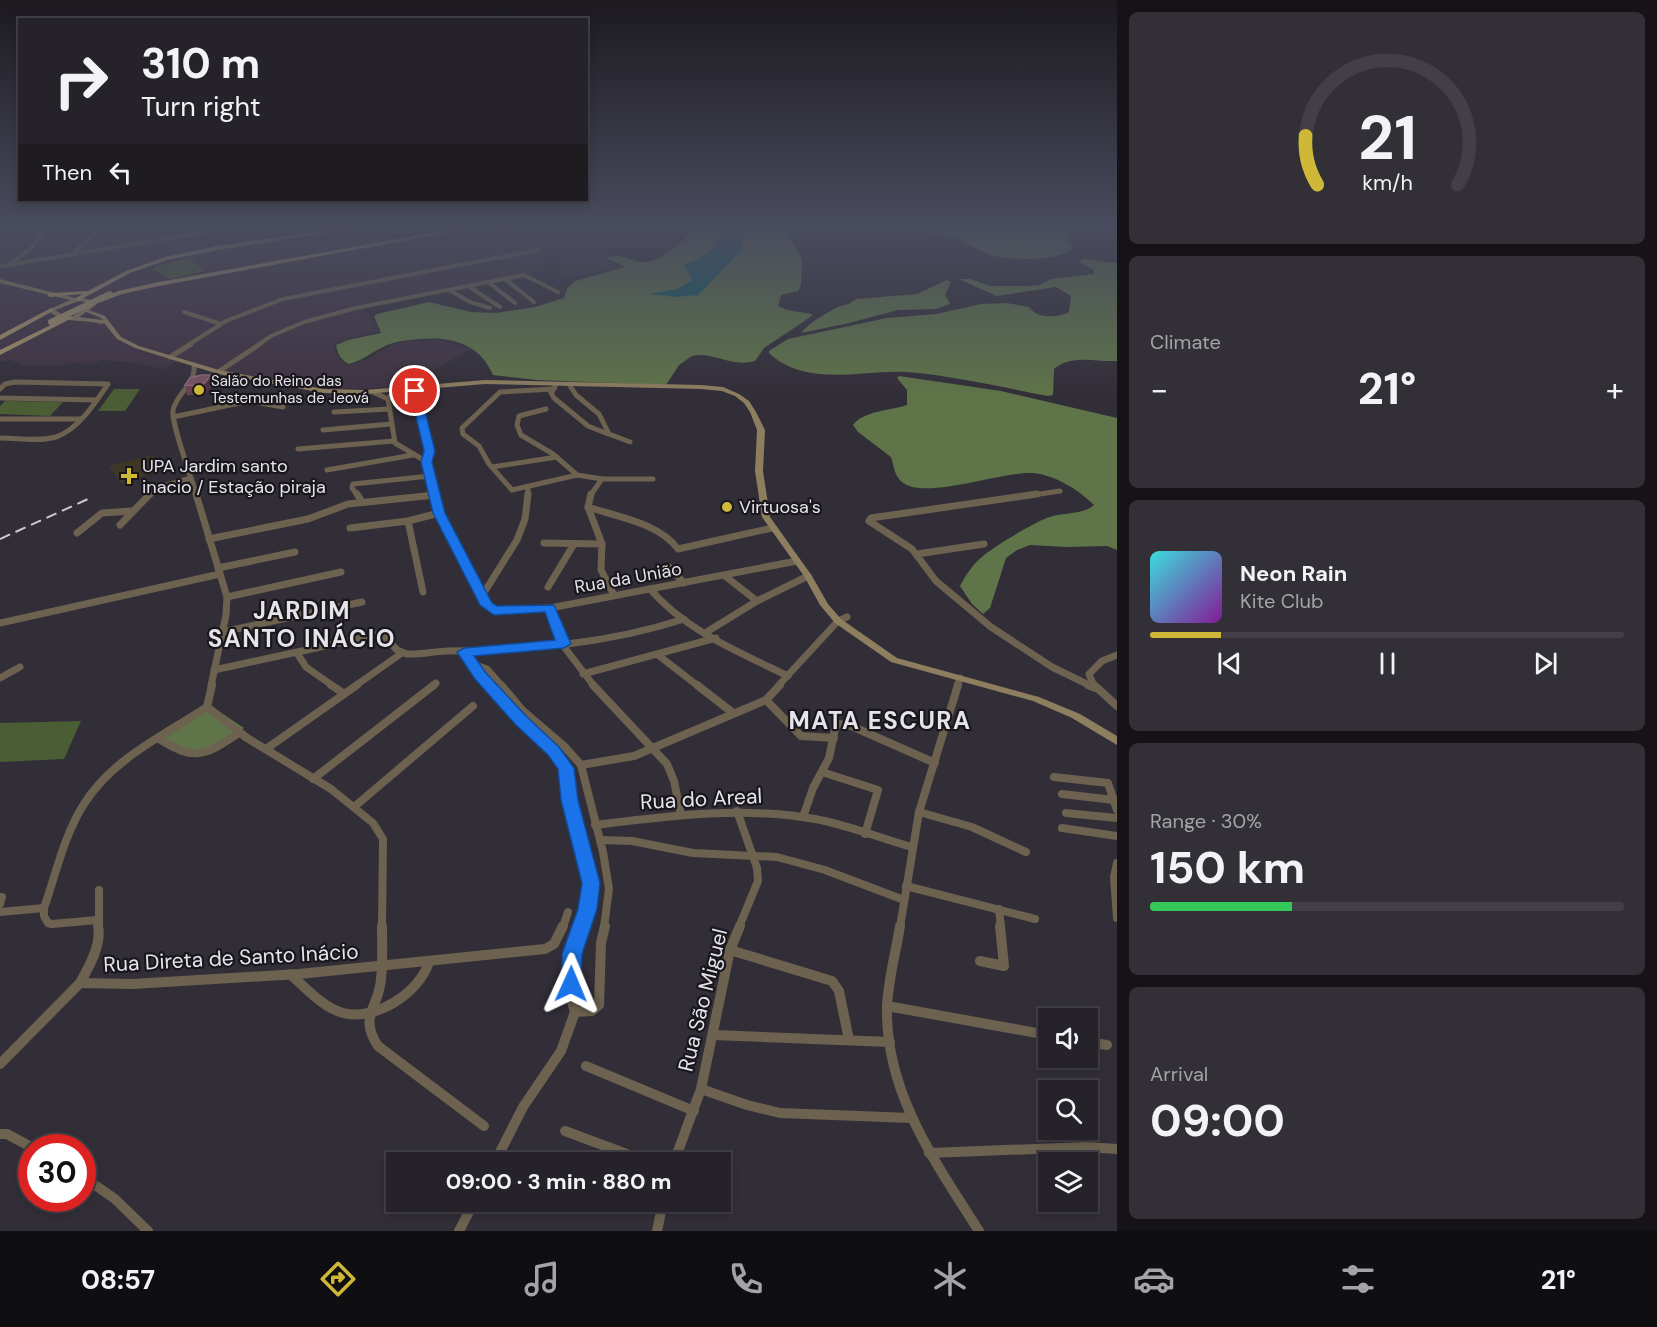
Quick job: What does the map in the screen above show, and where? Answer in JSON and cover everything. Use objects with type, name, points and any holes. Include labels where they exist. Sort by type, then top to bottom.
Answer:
[{"type":"main road","points":[[5,282],[50,295],[91,301],[93,305]]},
{"type":"main road","points":[[0,344],[115,282]]},
{"type":"main road","points":[[0,352],[51,322],[110,294],[161,282]]},
{"type":"main road","points":[[0,352],[87,310],[105,298],[129,290],[166,282]]},
{"type":"main road","points":[[50,295],[95,292]]},
{"type":"main road","points":[[0,338],[52,310],[95,292]]},
{"type":"main road","points":[[50,295],[54,304],[52,310]]},
{"type":"main road","points":[[52,310],[57,316],[94,319],[110,325]]},
{"type":"main road","points":[[87,310],[103,317],[127,343],[221,373],[324,391],[373,392],[485,382],[556,386],[569,384],[709,387],[728,391],[741,397],[750,406],[761,430],[760,477],[764,508],[772,528],[798,561],[824,605],[838,621],[894,660],[1036,699],[1076,716],[1117,741]]},
{"type":"street","points":[[170,357],[221,324],[256,308],[310,292],[361,282]]},
{"type":"street","points":[[208,376],[221,373],[271,336],[304,322],[356,308],[487,282]]},
{"type":"street","points":[[490,282],[516,303]]},
{"type":"street","points":[[509,282],[534,302]]},
{"type":"street","points":[[539,282],[558,292]]},
{"type":"street","points":[[468,286],[500,307]]},
{"type":"street","points":[[449,290],[470,302],[490,309]]},
{"type":"street","points":[[184,312],[221,324]]},
{"type":"street","points":[[97,920],[52,924],[45,920],[44,908],[84,803],[110,774],[207,707],[222,632],[227,597],[173,417],[175,401],[192,382],[195,374],[194,365]]},
{"type":"street","points":[[192,382],[200,379]]},
{"type":"street","points":[[0,389],[11,382],[107,383],[107,387],[80,419],[63,435],[0,438]]},
{"type":"street","points":[[569,384],[576,395],[599,414],[609,434]]},
{"type":"street","points":[[556,386],[551,393],[554,398],[593,429],[630,442]]},
{"type":"street","points":[[556,386],[500,392],[464,424],[463,434],[479,446],[492,467],[512,490],[577,475],[602,479],[653,479]]},
{"type":"street","points":[[414,387],[430,451],[427,462],[439,513],[463,564],[482,596],[501,568],[519,533],[525,518],[528,488]]},
{"type":"street","points":[[395,389],[388,399],[394,441],[398,446],[427,462]]},
{"type":"street","points":[[373,392],[388,399]]},
{"type":"street","points":[[0,398],[96,400]]},
{"type":"street","points":[[173,417],[249,401],[283,407]]},
{"type":"street","points":[[334,412],[390,409]]},
{"type":"street","points":[[546,409],[520,415],[518,428],[524,438],[557,457],[577,475]]},
{"type":"street","points":[[0,419],[80,419]]},
{"type":"street","points":[[323,429],[391,424]]},
{"type":"street","points":[[298,449],[394,441]]},
{"type":"street","points":[[327,470],[415,454]]},
{"type":"street","points":[[492,467],[557,457]]},
{"type":"street","points":[[362,502],[351,486],[356,483],[430,476]]},
{"type":"street","points":[[120,525],[153,489],[191,478]]},
{"type":"street","points":[[602,479],[590,495],[588,507],[602,543],[601,570],[614,595]]},
{"type":"street","points":[[1060,491],[868,519],[876,529],[908,546],[917,554],[936,581],[1005,636],[1054,670],[1095,688],[1117,706]]},
{"type":"street","points":[[209,539],[318,516],[341,505],[435,495]]},
{"type":"street","points":[[588,507],[619,516],[663,534],[679,549],[772,528]]},
{"type":"street","points":[[77,533],[102,513],[132,511]]},
{"type":"street","points":[[350,528],[439,513]]},
{"type":"street","points":[[408,520],[423,592]]},
{"type":"street","points":[[544,543],[602,543]]},
{"type":"street","points":[[548,587],[574,544]]},
{"type":"street","points":[[917,554],[984,544]]},
{"type":"street","points":[[0,623],[295,552]]},
{"type":"street","name":"Rua da União","points":[[482,596],[486,605],[494,611],[550,608],[798,561]]},
{"type":"street","points":[[669,567],[684,583]]},
{"type":"street","points":[[227,597],[341,572]]},
{"type":"street","points":[[725,576],[757,601]]},
{"type":"street","points":[[705,633],[757,601],[808,576]]},
{"type":"street","points":[[650,589],[664,606],[684,620],[788,676]]},
{"type":"street","points":[[222,632],[362,602]]},
{"type":"street","points":[[550,608],[564,644],[583,674],[654,748],[671,774],[681,815]]},
{"type":"street","points":[[581,765],[634,756],[766,700],[838,621],[847,617]]},
{"type":"street","points":[[266,749],[402,653],[464,652],[564,644],[627,635],[684,620]]},
{"type":"street","points":[[214,670],[382,635],[391,646],[402,653]]},
{"type":"street","points":[[583,674],[716,638]]},
{"type":"street","points":[[464,652],[521,721],[553,751],[566,768],[570,800],[591,883],[588,909],[572,954],[572,1004],[575,1012],[557,1057],[523,1107],[500,1152]]},
{"type":"street","points":[[297,653],[306,667],[343,693]]},
{"type":"street","points":[[658,655],[734,713]]},
{"type":"street","points":[[1095,688],[1089,674],[1094,666],[1117,655]]},
{"type":"street","points":[[473,664],[484,666],[522,710],[564,746],[581,765],[607,871],[609,898],[600,943],[599,1005],[592,1011],[575,1012]]},
{"type":"street","points":[[0,678],[20,667]]},
{"type":"street","points":[[960,678],[919,812],[887,1006],[890,1042],[903,1098],[911,1118],[929,1153],[979,1231]]},
{"type":"street","points":[[313,778],[436,683]]},
{"type":"street","points":[[766,700],[801,736],[834,738]]},
{"type":"street","points":[[354,807],[473,706]]},
{"type":"street","name":"Rua Direta de Santo Inácio","points":[[0,1064],[80,983],[131,984],[381,966],[383,839],[376,824],[313,778],[239,733],[207,707]]},
{"type":"street","points":[[803,817],[813,788],[822,772],[834,738],[834,726],[837,723],[849,725],[935,763]]},
{"type":"street","points":[[159,739],[178,752],[195,756],[213,750],[239,733]]},
{"type":"street","points":[[822,772],[878,790],[865,834]]},
{"type":"street","points":[[1054,777],[1109,783],[1117,810]]},
{"type":"street","points":[[1062,794],[1114,800]]},
{"type":"street","name":"Rua do Areal","points":[[596,825],[681,815],[737,812],[803,817],[912,847]]},
{"type":"street","name":"Rua São Miguel","points":[[679,1152],[701,1089],[730,950],[758,881],[757,868],[737,812]]},
{"type":"street","points":[[919,812],[972,827],[1026,852]]},
{"type":"street","points":[[1066,813],[1117,818]]},
{"type":"street","points":[[1062,828],[1117,836]]},
{"type":"street","points":[[600,840],[631,840],[696,854],[752,855],[794,860],[904,900]]},
{"type":"street","points":[[1117,863],[1114,893],[1117,918]]},
{"type":"street","points":[[906,886],[1035,919]]},
{"type":"street","points":[[80,983],[96,951],[100,934],[97,920],[99,890]]},
{"type":"street","points":[[0,912],[44,908]]},
{"type":"street","points":[[980,961],[1004,966],[999,909]]},
{"type":"street","points":[[484,1126],[378,1046],[367,1028],[370,1010],[380,990],[381,966],[429,963],[550,949],[556,943],[568,912]]},
{"type":"street","points":[[730,950],[832,981],[837,986],[849,1040]]},
{"type":"street","points":[[290,974],[342,1013],[370,1010],[407,994],[417,987],[428,972],[429,963]]},
{"type":"street","points":[[887,1006],[1038,1033]]},
{"type":"street","points":[[712,1035],[890,1042]]},
{"type":"street","points":[[1098,1044],[1107,1045]]},
{"type":"street","points":[[586,1066],[694,1111]]},
{"type":"street","points":[[701,1089],[755,1108],[780,1113],[911,1118]]},
{"type":"street","points":[[566,1131],[622,1152]]},
{"type":"street","points":[[0,1134],[8,1134],[18,1140]]},
{"type":"street","points":[[929,1153],[1087,1147],[1117,1149]]},
{"type":"street","points":[[96,1186],[115,1199],[148,1231]]},
{"type":"street","points":[[459,1231],[469,1212]]},
{"type":"street","points":[[657,1231],[661,1212]]},
{"type":"shaded area","points":[[0,282],[482,282],[361,307],[374,322],[378,332],[347,339],[333,345],[341,362],[348,365],[366,360],[392,345],[408,341],[439,340],[471,349],[405,386],[342,390],[218,370],[184,359],[163,369],[139,363],[101,360],[92,364],[69,363],[59,366],[23,365],[10,360],[0,362]]},
{"type":"shaded area","name":"UPA Jardim santo inacio / Estação piraja","points":[[153,455],[165,468],[123,484],[109,466]]},
{"type":"green space","points":[[574,282],[801,282],[798,291],[781,295],[778,306],[787,310],[812,314],[812,316],[764,348],[755,361],[746,363],[708,356],[692,356],[679,365],[666,385],[537,380],[493,375],[481,356],[473,349],[464,344],[443,339],[419,339],[387,345],[349,364],[342,359],[336,345],[381,333],[374,316],[377,314],[429,302],[471,312],[496,313],[535,307],[564,298],[567,289]]},
{"type":"green space","points":[[942,282],[951,282],[945,295],[950,304],[936,309],[898,310],[801,333],[823,315],[856,299],[917,294]]},
{"type":"green space","points":[[966,282],[980,282],[991,286],[1040,285],[1045,282],[1117,282],[1117,361],[1076,360],[1061,364],[1054,369],[1053,395],[907,372],[841,375],[812,373],[786,365],[769,353],[788,339],[887,318],[936,314],[981,304],[1007,303],[1029,307],[1037,314],[1048,316],[1069,312],[1071,296],[1056,287],[997,296]]},
{"type":"green space","points":[[899,376],[1001,391],[1117,418],[1117,550],[1107,546],[1030,545],[1017,550],[1006,558],[990,608],[983,614],[972,604],[960,586],[978,560],[1004,541],[1044,519],[1079,512],[1094,505],[1066,484],[1033,473],[945,487],[913,487],[902,482],[896,473],[891,457],[858,432],[853,425],[864,416],[907,405],[907,390],[897,378]]},
{"type":"green space","points":[[114,389],[140,389],[125,411],[98,411]]},
{"type":"green space","points":[[5,401],[63,402],[50,416],[0,414],[0,406]]},
{"type":"green space","points":[[211,706],[244,728],[213,748],[195,754],[161,737]]},
{"type":"green space","points":[[81,721],[64,759],[0,762],[0,723]]},
{"type":"water","points":[[688,282],[710,282],[698,295],[675,297],[650,294],[677,289]]},
{"type":"building","points":[[211,375],[202,386],[185,385],[190,378]]},
{"type":"railway","points":[[0,539],[88,499]]},
{"type":"place","name":"Salão do Reino das Testemunhas de Jeová","points":[[199,390]]},
{"type":"place","name":"UPA Jardim santo inacio / Estação piraja","points":[[129,476]]},
{"type":"place","name":"Virtuosa's","points":[[727,507]]},
{"type":"district","name":"JARDIM SANTO INÁCIO","points":[[302,624]]},
{"type":"district","name":"MATA ESCURA","points":[[880,720]]},
{"type":"route","points":[[415,391],[430,451],[427,462],[439,513],[463,564],[486,605],[494,611],[550,608],[564,644],[464,652],[481,676],[521,721],[553,751],[566,768],[570,800],[591,883],[588,909],[575,940],[572,954],[571,984]]}]
